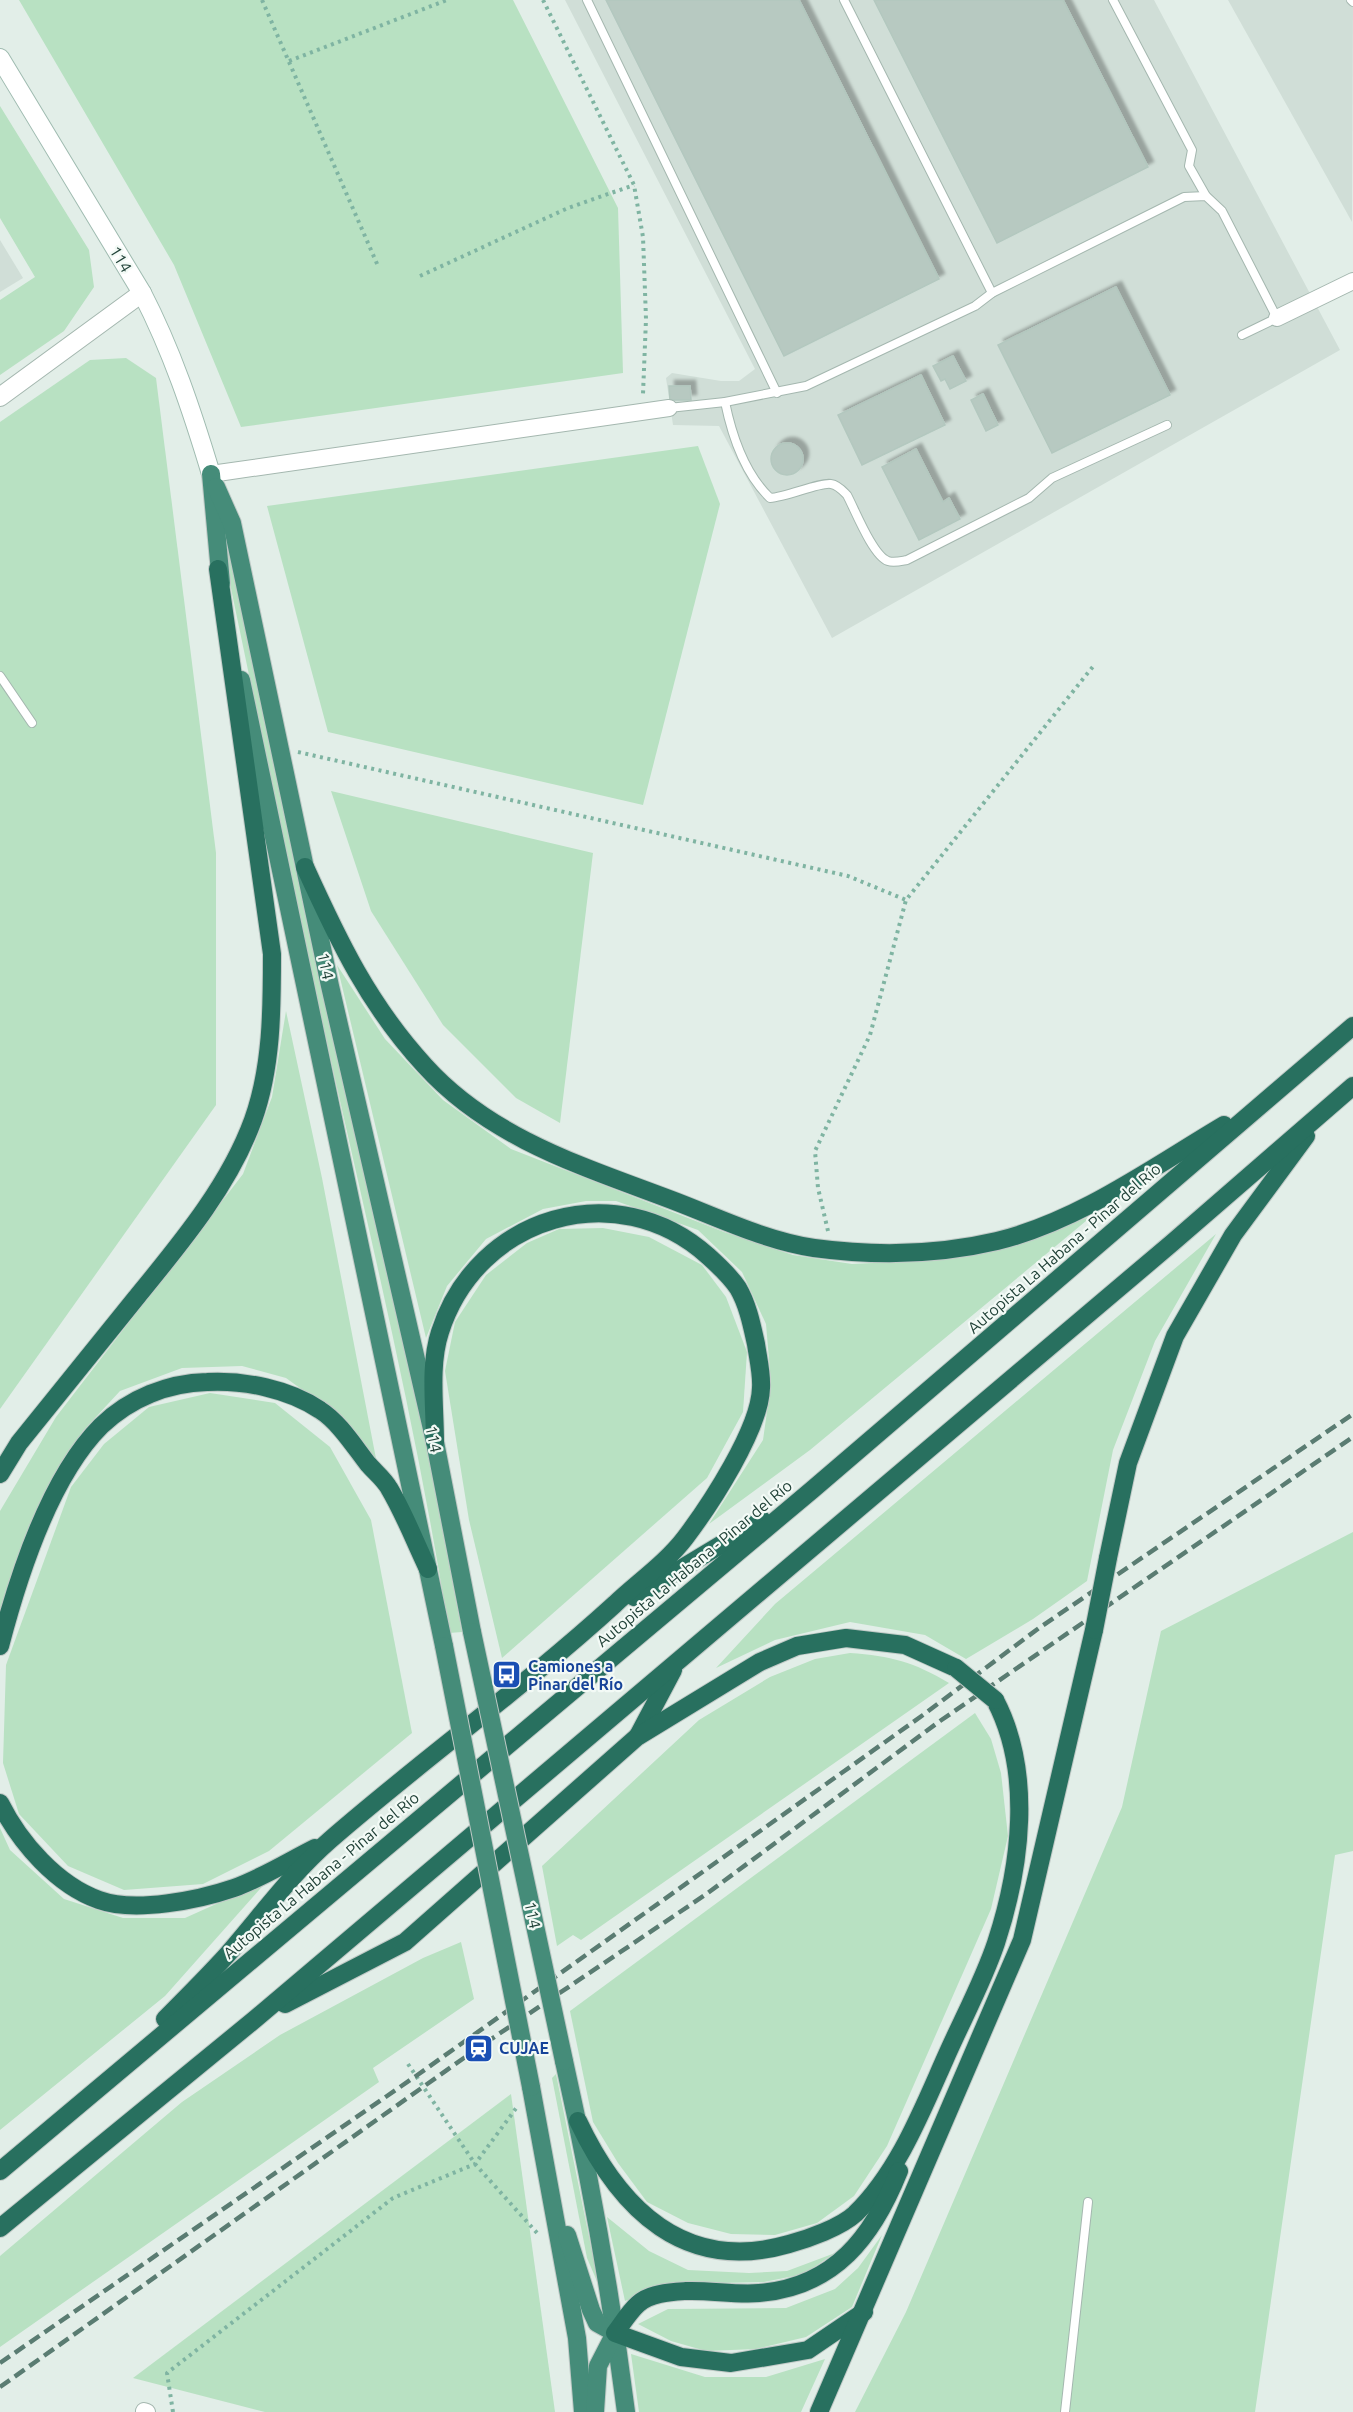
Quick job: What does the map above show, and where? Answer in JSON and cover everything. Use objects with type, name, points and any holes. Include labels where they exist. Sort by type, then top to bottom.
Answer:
[{"type":"highway","name":"114","points":[[211,474],[218,569],[444,1646],[531,2087],[577,2338],[583,2412]]},
{"type":"highway","name":"114","points":[[211,474],[232,523],[305,867],[435,1442],[472,1632],[578,2121],[615,2333],[626,2412]]},
{"type":"highway","points":[[0,1474],[19,1443],[177,1247],[234,1162],[253,1119],[266,1074],[272,1012],[272,954],[218,569]]},
{"type":"highway","points":[[305,867],[342,950],[374,1001],[425,1067],[457,1097],[491,1122],[558,1157],[767,1236],[864,1253],[918,1252],[999,1241],[1044,1225],[1092,1202],[1264,1101]]},
{"type":"highway","name":"Autopista La Habana - Pinar del Río","points":[[0,2171],[812,1490],[1353,1026]]},
{"type":"highway","points":[[0,2228],[254,2020],[1353,1086]]},
{"type":"highway","points":[[819,2412],[864,2312],[1022,1940],[1094,1630],[1128,1463],[1175,1336],[1233,1234],[1326,1110]]},
{"type":"highway","points":[[94,2093],[227,1955],[275,1895],[328,1842],[600,1617],[684,1540],[734,1463],[756,1416],[761,1389],[754,1336],[738,1289],[726,1274],[696,1246],[681,1236],[634,1216],[600,1212],[565,1216],[536,1224],[496,1250],[471,1272],[439,1332],[436,1357],[435,1442]]},
{"type":"highway","points":[[0,1646],[7,1617],[42,1520],[54,1492],[72,1464],[101,1427],[119,1412],[136,1400],[179,1383],[225,1381],[278,1391],[321,1410],[388,1485],[428,1569]]},
{"type":"highway","points":[[600,1617],[812,1490]]},
{"type":"highway","points":[[254,2020],[405,1942],[637,1737],[727,1680],[797,1646],[846,1638],[905,1645],[956,1668],[995,1700],[1004,1717],[1016,1758],[1019,1822],[1011,1883],[996,1943],[924,2105],[887,2201],[850,2255],[825,2274],[789,2288],[759,2293],[666,2292],[639,2303],[615,2333],[598,2367],[595,2412]]},
{"type":"highway","points":[[637,1737],[678,1661]]},
{"type":"highway","points":[[0,1803],[18,1834],[53,1872],[77,1890],[110,1902],[160,1904],[234,1888],[328,1842]]},
{"type":"highway","points":[[578,2121],[594,2155],[612,2181],[652,2224],[688,2243],[712,2249],[760,2252],[808,2239],[853,2216],[888,2176],[924,2105]]},
{"type":"highway","points":[[547,2176],[591,2310],[597,2323],[615,2333],[681,2357],[731,2363],[808,2350],[864,2312]]},
{"type":"main road","name":"114","points":[[0,58],[142,293],[183,382],[211,474]]},
{"type":"main road","points":[[0,397],[142,293]]},
{"type":"street","points":[[1277,318],[1353,281]]},
{"type":"street","points":[[211,474],[669,408]]},
{"type":"lane","points":[[587,0],[777,393]]},
{"type":"lane","points":[[844,0],[992,293]]},
{"type":"lane","points":[[1113,0],[1192,150],[1189,166],[1206,196],[1222,211],[1277,318],[1242,335]]},
{"type":"lane","points":[[669,408],[725,402],[806,386],[975,306],[992,293],[1184,197],[1206,196]]},
{"type":"lane","points":[[725,402],[736,444],[759,487],[770,498],[784,498],[831,484],[840,488],[847,495],[876,551],[885,560],[893,562],[907,560],[1029,498],[1052,478],[1167,425]]},
{"type":"lane","points":[[0,676],[32,723]]},
{"type":"lane","points":[[1065,2412],[1088,2202]]},
{"type":"path","points":[[262,0],[378,266]]},
{"type":"path","points":[[289,61],[447,0]]},
{"type":"path","points":[[543,0],[634,185],[643,237],[646,319],[642,412]]},
{"type":"path","points":[[420,276],[568,207],[634,185]]},
{"type":"path","points":[[831,1249],[818,1188],[815,1151],[870,1035],[906,900],[1095,664]]},
{"type":"path","points":[[280,748],[848,876],[906,900]]},
{"type":"path","points":[[408,2064],[475,2164],[538,2235]]},
{"type":"path","points":[[173,2412],[167,2373],[393,2198],[475,2164],[531,2087]]},
{"type":"shaded area","points":[[565,0],[1154,0],[1340,350],[832,638],[719,426],[673,425],[666,378],[672,373],[721,381],[739,381],[755,369]]},
{"type":"shaded area","points":[[1228,0],[1353,0],[1352,222]]},
{"type":"shaded area","points":[[0,240],[23,278],[0,292]]},
{"type":"green space","points":[[19,0],[513,0],[618,208],[623,373],[241,427],[174,265]]},
{"type":"green space","points":[[0,106],[89,250],[94,287],[64,331],[0,375],[0,300],[35,277],[0,218]]},
{"type":"green space","points":[[126,358],[156,378],[216,853],[216,1105],[0,1409],[0,422],[90,360]]},
{"type":"green space","points":[[698,446],[720,504],[643,805],[328,732],[267,506]]},
{"type":"green space","points":[[220,515],[233,554],[418,1395],[462,1632],[449,1633],[411,1421],[278,813],[224,555]]},
{"type":"green space","points":[[331,791],[593,853],[560,1123],[516,1098],[443,1025],[371,911]]},
{"type":"green space","points":[[337,965],[385,1039],[443,1100],[511,1149],[724,1232],[793,1255],[852,1264],[934,1260],[1014,1244],[1092,1216],[810,1450],[709,1524],[763,1440],[771,1383],[766,1324],[742,1272],[698,1230],[616,1201],[586,1201],[543,1209],[486,1239],[447,1286],[426,1338]]},
{"type":"green space","points":[[286,1011],[322,1178],[378,1469],[340,1417],[286,1378],[242,1366],[182,1368],[120,1391],[83,1431],[43,1495],[0,1614],[0,1511],[56,1417],[243,1174],[272,1097]]},
{"type":"green space","points":[[603,1228],[649,1237],[702,1265],[726,1297],[747,1352],[743,1412],[707,1478],[502,1658],[469,1520],[445,1371],[455,1322],[486,1275],[527,1243],[559,1229]]},
{"type":"green space","points":[[1216,1234],[1155,1341],[1113,1450],[1087,1581],[1033,1619],[966,1659],[925,1635],[850,1622],[775,1640],[716,1668],[775,1604]]},
{"type":"green space","points":[[210,1393],[275,1403],[330,1447],[371,1520],[412,1733],[269,1851],[203,1884],[124,1890],[68,1866],[19,1814],[3,1763],[6,1665],[71,1487],[104,1444],[149,1407]]},
{"type":"green space","points":[[1353,1532],[1353,1851],[1335,1855],[1255,2412],[855,2412],[906,2312],[1122,1807],[1161,1631]]},
{"type":"green space","points":[[850,1653],[902,1661],[949,1683],[581,1940],[573,1935],[557,1946],[542,1866],[699,1720],[770,1677],[815,1659]]},
{"type":"green space","points":[[975,1713],[991,1739],[1001,1773],[1008,1836],[991,1909],[887,2146],[854,2196],[817,2223],[775,2235],[731,2234],[688,2223],[647,2202],[618,2163],[593,2122],[570,2011]]},
{"type":"green space","points":[[0,1828],[10,1850],[64,1899],[123,1918],[185,1918],[267,1881],[165,1996],[0,2130]]},
{"type":"green space","points":[[461,1942],[474,1999],[373,2068],[379,2082],[0,2347],[0,2256],[182,2102],[280,2035],[423,1958]]},
{"type":"green space","points":[[556,2074],[599,2286],[587,2258],[552,2078]]},
{"type":"green space","points":[[511,2094],[555,2412],[265,2412],[133,2378]]},
{"type":"green space","points":[[607,2217],[649,2251],[688,2270],[749,2273],[787,2271],[835,2253],[804,2274],[764,2282],[673,2284],[625,2301]]},
{"type":"green space","points":[[882,2235],[852,2307],[806,2337],[756,2349],[706,2351],[671,2341],[638,2324],[668,2309],[786,2308],[835,2289],[858,2268]]},
{"type":"green space","points":[[631,2354],[705,2377],[766,2377],[825,2359],[801,2412],[639,2412]]},
{"type":"building","points":[[606,0],[799,0],[939,279],[784,356]]},
{"type":"building","points":[[874,0],[1063,0],[1148,167],[997,243]]},
{"type":"building","points":[[1116,287],[1170,395],[1052,453],[998,345]]},
{"type":"building","points":[[953,356],[966,381],[950,389],[945,379],[941,381],[933,366]]},
{"type":"building","points":[[921,375],[945,425],[862,465],[838,415]]},
{"type":"building","points":[[669,386],[690,386],[691,400],[670,400]]},
{"type":"building","points":[[983,394],[998,425],[986,431],[971,400]]},
{"type":"building","points":[[787,443],[798,448],[803,459],[798,470],[787,475],[776,470],[771,459],[776,448]]},
{"type":"building","points":[[916,449],[943,502],[949,498],[960,519],[919,540],[882,467]]},
{"type":"railway","points":[[0,2363],[416,2076],[923,1715],[1039,1628],[1353,1414]]},
{"type":"railway","points":[[0,2387],[478,2048],[705,1895],[940,1721],[1353,1437]]},
{"type":"place","name":"Camiones a Pinar del Río","points":[[507,1675]]},
{"type":"place","name":"CUJAE","points":[[478,2048]]}]
